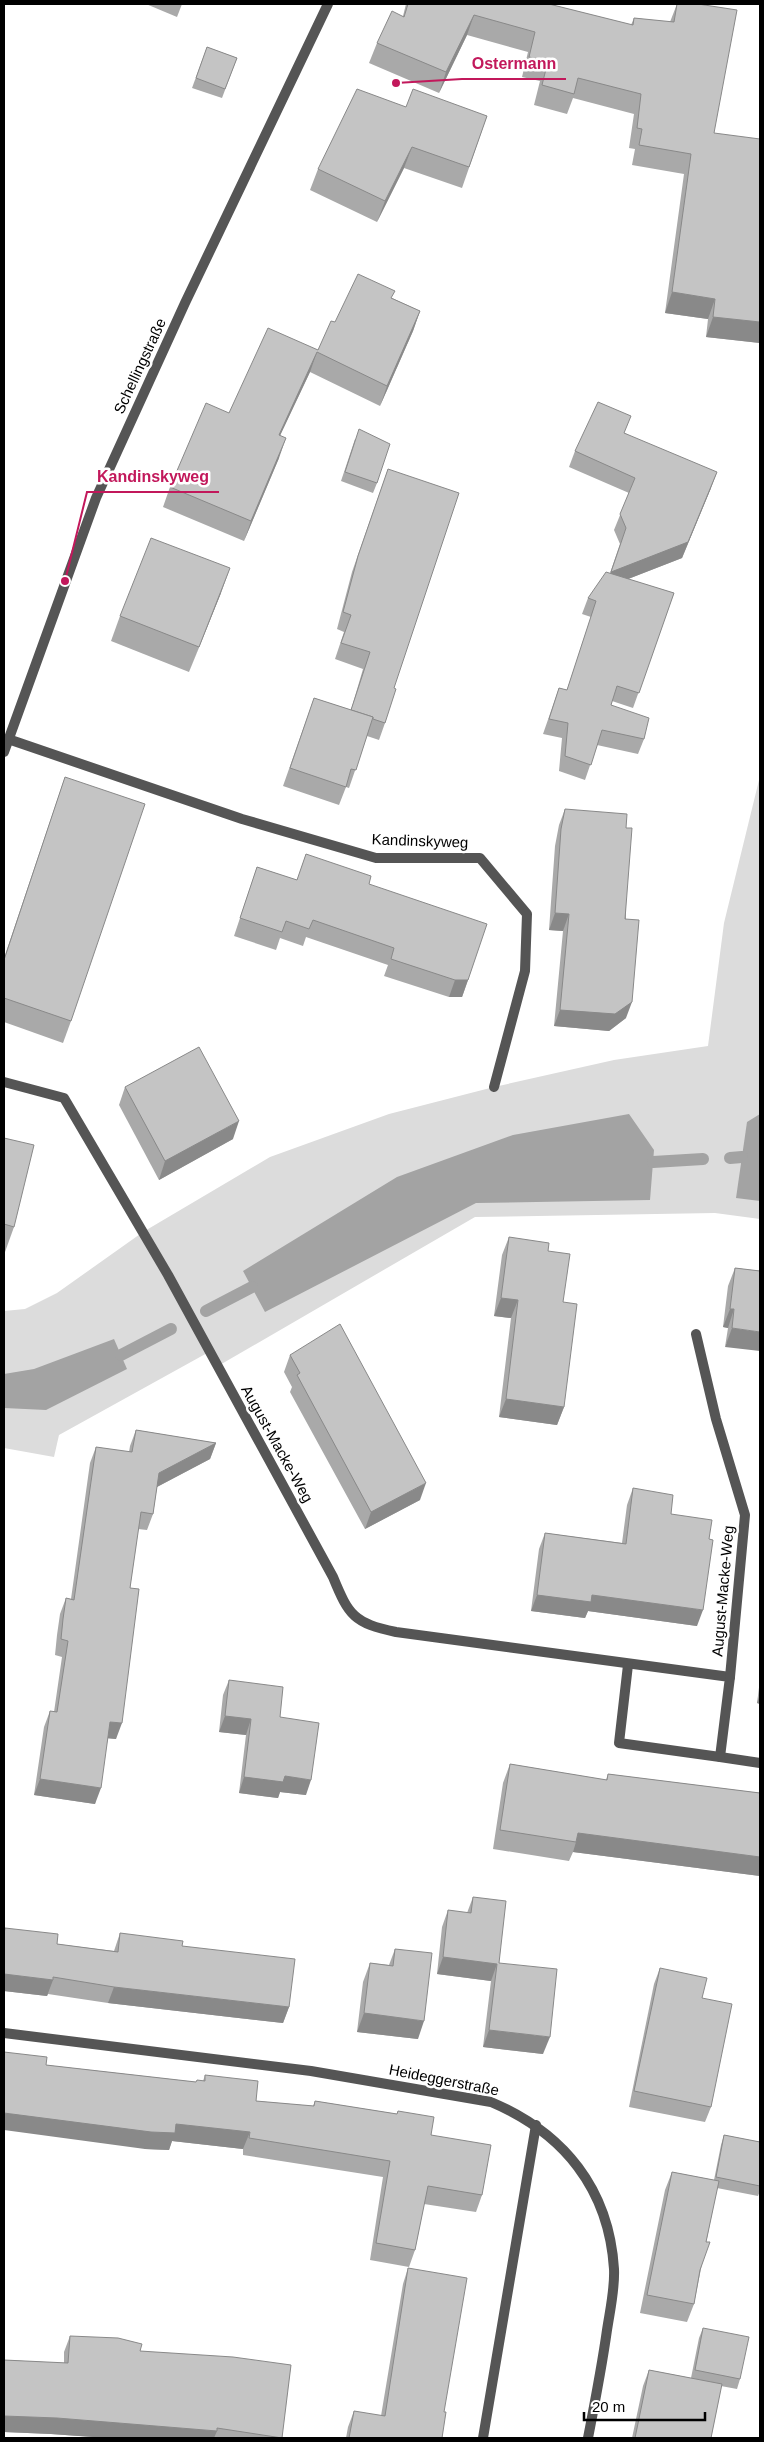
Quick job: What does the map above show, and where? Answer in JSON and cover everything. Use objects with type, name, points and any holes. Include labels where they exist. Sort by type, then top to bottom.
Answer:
[{"type":"street","name":"Schellingstraße","points":[[4,752],[96,498],[185,303],[328,4]]},
{"type":"street","name":"Kandinskyweg","points":[[8,739],[242,818],[376,858],[480,858],[527,914],[525,971],[494,1088]]},
{"type":"street","name":"August-Macke-Weg","points":[[4,1082],[64,1098],[168,1275],[333,1577],[344,1604],[357,1619],[375,1627],[396,1632],[628,1665],[730,1677]]},
{"type":"street","name":"August-Macke-Weg","points":[[696,1334],[716,1420],[745,1515],[730,1677],[720,1757]]},
{"type":"street","points":[[628,1665],[619,1743],[760,1763]]},
{"type":"street","name":"Heideggerstraße","points":[[4,2033],[311,2071],[491,2102],[514,2112],[536,2125],[555,2140],[587,2179],[602,2208],[610,2239],[614,2271],[612,2303],[588,2438]]},
{"type":"street","points":[[483,2438],[536,2125]]},
{"type":"shaded area","points":[[760,776],[760,1219],[715,1213],[475,1217],[218,1366],[209,1352],[59,1435],[54,1457],[4,1448],[4,1311],[25,1309],[57,1293],[143,1232],[270,1157],[389,1114],[494,1087],[614,1060],[708,1046],[724,923]]},
{"type":"shaded area","points":[[629,1114],[654,1150],[650,1200],[476,1203],[265,1312],[243,1271],[397,1177],[513,1135]]},
{"type":"shaded area","points":[[760,1114],[760,1201],[736,1198],[747,1122]]},
{"type":"shaded area","points":[[114,1339],[127,1369],[46,1410],[4,1408],[4,1374],[34,1369]]},
{"type":"building","points":[[408,4],[549,4],[633,25],[634,18],[674,22],[677,4],[698,4],[737,10],[714,133],[760,139],[760,322],[713,317],[715,299],[672,292],[691,154],[639,145],[642,129],[637,128],[641,94],[578,78],[574,94],[542,85],[548,61],[529,57],[535,32],[474,15],[446,72],[377,43],[392,11],[404,17]]},
{"type":"building","points":[[207,47],[237,58],[225,89],[196,78]]},
{"type":"building","points":[[357,89],[406,107],[413,89],[487,116],[469,167],[412,147],[385,201],[318,169]]},
{"type":"building","points":[[358,274],[395,291],[391,298],[420,311],[387,386],[317,352],[279,435],[286,438],[251,521],[170,487],[206,403],[229,413],[268,328],[318,350],[331,321],[335,322]]},
{"type":"building","points":[[598,402],[631,416],[624,433],[717,472],[688,542],[611,572],[626,528],[620,514],[635,478],[575,451]]},
{"type":"building","points":[[359,429],[390,444],[377,483],[345,472]]},
{"type":"building","points":[[388,469],[459,493],[394,688],[396,689],[385,723],[351,710],[370,652],[341,643],[351,615],[343,612],[358,556]]},
{"type":"building","points":[[151,538],[230,568],[199,647],[120,616]]},
{"type":"building","points":[[606,572],[674,593],[639,693],[617,686],[611,705],[649,718],[644,739],[602,730],[591,765],[565,756],[568,723],[549,719],[559,688],[567,690],[596,601],[588,598]]},
{"type":"building","points":[[314,698],[373,717],[356,770],[351,769],[346,787],[290,768]]},
{"type":"building","points":[[65,777],[145,804],[71,1021],[4,998],[4,960]]},
{"type":"building","points":[[565,809],[627,814],[626,828],[632,828],[625,919],[639,920],[632,1002],[615,1014],[560,1010],[569,914],[555,913],[561,829]]},
{"type":"building","points":[[306,854],[371,876],[369,884],[487,924],[468,980],[455,980],[391,959],[394,948],[313,920],[309,929],[286,921],[282,932],[240,918],[257,867],[297,880]]},
{"type":"building","points":[[199,1047],[239,1121],[165,1161],[125,1087]]},
{"type":"building","points":[[4,1138],[34,1145],[14,1227],[4,1224]]},
{"type":"building","points":[[509,1237],[549,1243],[548,1251],[570,1254],[563,1302],[577,1304],[564,1407],[506,1399],[518,1300],[501,1298]]},
{"type":"building","points":[[735,1268],[760,1271],[760,1332],[732,1328],[734,1309],[730,1309]]},
{"type":"building","points":[[340,1324],[426,1483],[371,1512],[297,1375],[300,1373],[290,1355]]},
{"type":"building","points":[[136,1430],[216,1443],[159,1473],[153,1514],[141,1512],[130,1588],[139,1589],[122,1723],[110,1722],[101,1788],[40,1779],[50,1711],[57,1712],[68,1641],[61,1639],[66,1598],[74,1600],[96,1447],[132,1452]]},
{"type":"building","points":[[633,1488],[673,1495],[671,1514],[712,1520],[709,1539],[713,1540],[703,1610],[592,1595],[591,1602],[537,1595],[545,1533],[626,1544]]},
{"type":"building","points":[[229,1680],[283,1687],[280,1717],[319,1723],[311,1780],[285,1776],[283,1782],[244,1777],[251,1719],[225,1716]]},
{"type":"building","points":[[510,1764],[607,1780],[608,1774],[760,1793],[760,1857],[578,1833],[576,1842],[500,1830]]},
{"type":"building","points":[[473,1897],[506,1901],[499,1963],[557,1969],[550,2037],[489,2030],[497,1964],[443,1957],[448,1910],[471,1913]]},
{"type":"building","points":[[5,1928],[58,1934],[57,1944],[118,1952],[120,1933],[183,1941],[182,1946],[295,1959],[289,2007],[114,1987],[53,1977],[53,1980],[4,1974]]},
{"type":"building","points":[[395,1949],[432,1953],[424,2021],[364,2013],[370,1963],[393,1966]]},
{"type":"building","points":[[660,1968],[707,1978],[702,1998],[732,2004],[711,2107],[634,2091]]},
{"type":"building","points":[[4,2052],[47,2057],[46,2065],[196,2082],[197,2080],[205,2081],[205,2075],[258,2081],[256,2101],[314,2106],[315,2101],[397,2114],[398,2111],[434,2117],[431,2135],[491,2145],[482,2195],[428,2186],[415,2250],[376,2243],[390,2161],[249,2138],[250,2132],[176,2124],[175,2133],[151,2132],[4,2113]]},
{"type":"building","points":[[724,2135],[760,2142],[760,2186],[716,2177]]},
{"type":"building","points":[[672,2172],[719,2181],[706,2242],[710,2242],[700,2270],[694,2304],[647,2295]]},
{"type":"building","points":[[408,2268],[467,2278],[444,2412],[446,2412],[442,2438],[349,2438],[354,2411],[385,2416]]},
{"type":"building","points":[[703,2328],[749,2337],[740,2379],[695,2370]]},
{"type":"building","points":[[70,2336],[118,2338],[142,2344],[140,2351],[233,2357],[291,2365],[282,2438],[217,2428],[217,2431],[57,2418],[4,2416],[4,2360],[68,2363]]},
{"type":"building","points":[[649,2370],[722,2384],[711,2438],[635,2438]]},
{"type":"waterway","points":[[730,1158],[742,1157]]},
{"type":"waterway","points":[[653,1162],[703,1159]]},
{"type":"waterway","points":[[206,1311],[252,1287]]},
{"type":"waterway","points":[[121,1355],[171,1329]]},
{"type":"place","name":"Ostermann","points":[[396,83]]},
{"type":"place","name":"Kandinskyweg","points":[[65,581]]}]
